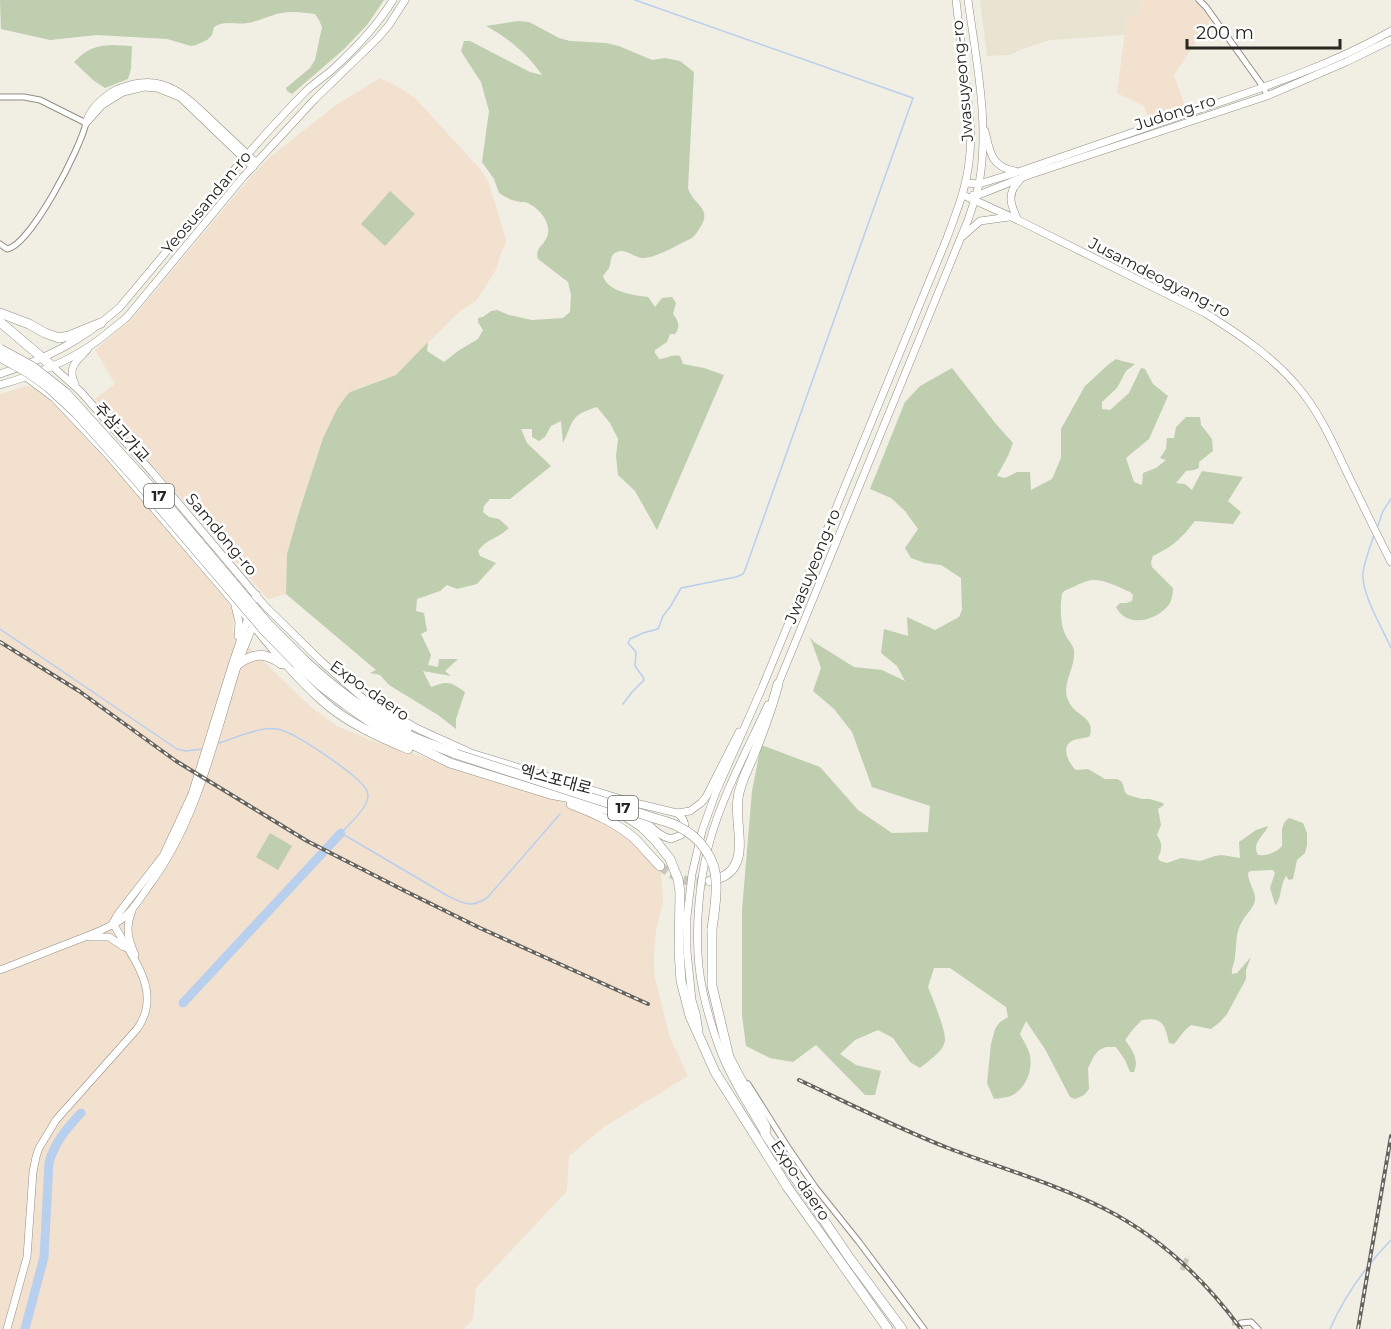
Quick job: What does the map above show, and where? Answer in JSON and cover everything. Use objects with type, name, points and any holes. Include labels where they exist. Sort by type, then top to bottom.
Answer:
[{"type":"highway","points":[[0,313],[59,338],[101,323]]},
{"type":"highway","points":[[0,322],[52,366]]},
{"type":"highway","name":"주삼고가교","points":[[0,349],[51,380],[79,406],[171,509],[268,624],[298,665]]},
{"type":"highway","points":[[0,359],[14,369]]},
{"type":"highway","name":"주삼고가교","points":[[0,359],[38,380],[70,406],[263,629],[298,665]]},
{"type":"highway","points":[[250,621],[298,665]]},
{"type":"highway","points":[[235,663],[250,656],[265,655],[298,665]]},
{"type":"highway","name":"Expo-daero","points":[[298,665],[406,734],[426,742],[453,759]]},
{"type":"highway","name":"엑스포대로","points":[[298,665],[322,687],[379,728],[453,759],[550,794],[572,798],[624,815],[642,827],[670,858],[674,866],[680,892],[681,981],[690,1016],[701,1040]]},
{"type":"highway","points":[[710,881],[728,874],[738,859],[738,796],[769,716],[778,684]]},
{"type":"highway","name":"엑스포대로","points":[[453,759],[680,827],[704,848],[715,874],[716,890],[712,929],[712,986],[729,1057],[767,1121],[765,1134]]},
{"type":"highway","points":[[550,794],[612,822],[634,839],[660,866]]},
{"type":"highway","name":"Expo-daero","points":[[701,1040],[715,1072],[788,1188],[888,1329]]},
{"type":"highway","name":"Expo-daero","points":[[765,1134],[819,1214],[902,1329]]},
{"type":"street","name":"Yeosusandan-ro","points":[[0,374],[70,345],[119,308],[246,157],[306,91],[334,68],[372,31],[393,0]]},
{"type":"street","name":"Yeosusandan-ro","points":[[0,385],[27,377],[90,346],[127,317],[255,165],[315,99],[378,38],[405,0]]},
{"type":"street","name":"Jwasuyeong-ro","points":[[701,1040],[692,1000],[687,951],[687,918],[692,874],[699,843],[709,812],[942,249],[966,183],[971,137],[956,0]]},
{"type":"street","name":"Jwasuyeong-ro","points":[[765,1134],[737,1087],[719,1047],[702,984],[698,930],[703,874],[710,843],[726,798],[778,684],[976,198],[982,155],[982,117],[968,0]]},
{"type":"street","points":[[1199,0],[1268,96]]},
{"type":"street","name":"Judong-ro","points":[[966,183],[979,184],[1018,172],[1264,88],[1328,62],[1391,31]]},
{"type":"street","name":"Judong-ro","points":[[963,195],[976,198],[1029,175],[1268,96],[1391,40]]},
{"type":"street","points":[[0,244],[7,249],[12,248],[38,219],[84,134],[88,115],[103,98],[116,90],[144,82],[159,83],[176,89],[193,102],[255,165]]},
{"type":"street","points":[[0,97],[40,100],[86,123]]},
{"type":"street","points":[[982,117],[993,158],[1002,167],[1018,172]]},
{"type":"street","points":[[959,241],[980,221],[1015,218],[1011,204],[1011,192],[1017,183],[1029,175]]},
{"type":"street","name":"Jusamdeogyang-ro","points":[[976,198],[1205,313],[1256,347],[1291,380],[1306,398],[1329,437],[1391,562]]},
{"type":"street","points":[[80,391],[72,378],[72,369],[90,346]]},
{"type":"street","name":"Samdong-ro","points":[[52,366],[80,391],[153,473],[262,602],[321,661],[352,688]]},
{"type":"street","points":[[14,369],[54,398],[107,454],[250,621]]},
{"type":"street","points":[[113,923],[160,861],[192,794],[250,621],[256,594]]},
{"type":"street","points":[[0,970],[98,931],[122,919],[165,864],[191,812],[209,761],[235,663],[239,622],[233,601]]},
{"type":"street","points":[[250,621],[262,602]]},
{"type":"street","points":[[352,688],[416,728],[471,753],[630,802],[677,813],[694,809],[706,797],[737,734],[748,721]]},
{"type":"street","points":[[352,688],[388,718],[426,742]]},
{"type":"street","points":[[624,815],[639,817],[662,836],[671,839],[681,835],[685,827],[684,820],[677,813]]},
{"type":"street","points":[[134,906],[127,931],[138,966]]},
{"type":"street","points":[[7,1329],[27,1257],[33,1172],[37,1153],[56,1120],[137,1029],[143,1019],[147,1003],[145,980],[113,923]]},
{"type":"street","points":[[81,938],[109,938],[128,949]]},
{"type":"street","points":[[748,1084],[767,1121],[924,1329]]},
{"type":"street","points":[[1241,1323],[1251,1322],[1258,1329]]},
{"type":"shaded area","points":[[980,0],[1141,0],[1139,17],[1127,16],[1125,35],[1050,40],[1010,55],[987,56]]},
{"type":"shaded area","points":[[1141,0],[1193,0],[1211,19],[1174,75],[1185,106],[1149,119],[1144,106],[1117,93],[1127,15],[1139,17]]},
{"type":"shaded area","points":[[380,78],[416,99],[482,171],[489,183],[506,240],[505,245],[497,268],[476,301],[459,312],[396,375],[354,390],[342,401],[323,438],[299,512],[287,554],[286,594],[268,599],[95,399],[115,384],[95,350],[131,320],[248,180],[270,157],[336,105]]},
{"type":"shaded area","points":[[27,386],[35,388],[55,405],[109,462],[230,605],[234,616],[232,631],[312,708],[337,726],[370,740],[579,807],[606,818],[658,864],[661,872],[663,901],[656,931],[654,973],[669,1035],[688,1076],[604,1127],[569,1156],[567,1191],[476,1288],[473,1319],[464,1329],[0,1329],[0,394]]},
{"type":"green space","points":[[0,0],[384,0],[367,25],[343,50],[292,94],[286,88],[310,68],[315,60],[322,27],[315,14],[287,12],[250,22],[222,24],[214,27],[212,35],[207,40],[191,46],[167,39],[97,35],[50,40],[1,29]]},
{"type":"green space","points":[[518,21],[529,22],[559,38],[570,41],[606,43],[652,60],[665,58],[680,61],[694,72],[688,188],[703,210],[704,220],[692,238],[656,255],[644,258],[624,251],[614,253],[609,268],[603,276],[615,289],[648,297],[655,307],[662,298],[672,297],[676,303],[673,314],[678,329],[675,334],[670,334],[667,342],[655,350],[659,359],[680,356],[683,364],[724,375],[657,530],[635,491],[618,475],[616,456],[618,439],[610,423],[597,407],[574,419],[563,443],[561,421],[551,426],[545,437],[539,441],[532,437],[532,429],[521,429],[527,443],[551,466],[510,499],[490,499],[484,506],[483,512],[489,517],[499,519],[509,528],[478,551],[480,556],[496,563],[477,584],[457,589],[447,585],[440,591],[417,599],[416,611],[424,613],[427,631],[421,634],[431,655],[428,665],[438,667],[439,659],[458,659],[445,671],[451,676],[423,671],[431,687],[449,683],[465,692],[456,719],[456,729],[438,715],[389,685],[380,675],[370,673],[376,670],[286,594],[287,554],[323,438],[337,409],[350,392],[396,375],[428,342],[427,351],[444,362],[478,339],[483,330],[478,318],[491,311],[497,310],[532,320],[563,318],[570,312],[571,295],[568,282],[538,259],[538,250],[548,233],[547,222],[530,204],[512,200],[499,193],[494,179],[482,162],[489,111],[481,82],[461,51],[464,41],[470,41],[530,72],[542,75],[517,47],[486,26]]},
{"type":"green space","points":[[112,45],[132,46],[131,69],[128,79],[105,88],[74,62],[91,49]]},
{"type":"green space","points":[[390,191],[415,214],[385,246],[361,224]]},
{"type":"green space","points":[[1116,359],[1135,364],[1126,371],[1117,388],[1102,402],[1102,409],[1110,410],[1129,393],[1141,368],[1145,369],[1153,384],[1168,396],[1149,439],[1126,458],[1134,482],[1142,485],[1143,473],[1156,468],[1166,460],[1160,458],[1166,449],[1167,438],[1174,438],[1176,427],[1186,417],[1200,417],[1201,425],[1212,439],[1213,451],[1199,462],[1199,468],[1186,471],[1176,483],[1185,484],[1192,490],[1202,471],[1243,477],[1228,501],[1241,512],[1233,524],[1195,521],[1176,542],[1153,556],[1152,567],[1173,590],[1170,603],[1151,618],[1135,620],[1121,614],[1116,607],[1120,603],[1132,601],[1133,595],[1109,583],[1092,580],[1064,591],[1061,599],[1062,621],[1064,632],[1074,652],[1067,683],[1067,696],[1072,707],[1087,720],[1091,729],[1090,736],[1068,744],[1067,756],[1076,770],[1088,769],[1105,779],[1117,779],[1122,782],[1128,795],[1163,803],[1164,805],[1158,809],[1161,825],[1157,835],[1161,849],[1158,858],[1167,863],[1181,858],[1200,861],[1222,855],[1240,858],[1239,842],[1256,830],[1268,826],[1259,840],[1256,851],[1258,855],[1268,854],[1282,846],[1283,827],[1289,818],[1303,823],[1307,833],[1305,853],[1297,860],[1293,879],[1289,880],[1286,876],[1276,905],[1270,888],[1275,873],[1273,870],[1248,873],[1255,900],[1239,929],[1232,972],[1232,974],[1237,973],[1251,957],[1246,970],[1246,979],[1227,1014],[1220,1022],[1211,1029],[1191,1025],[1174,1044],[1169,1043],[1162,1023],[1149,1019],[1142,1020],[1125,1040],[1135,1059],[1134,1072],[1130,1072],[1116,1047],[1099,1050],[1088,1068],[1089,1089],[1084,1095],[1075,1099],[1070,1097],[1045,1049],[1026,1021],[1020,1034],[1028,1050],[1031,1064],[1026,1082],[1013,1095],[994,1099],[987,1083],[991,1044],[995,1029],[1008,1017],[1006,1007],[950,968],[934,968],[928,987],[945,1036],[944,1045],[920,1068],[910,1062],[893,1038],[878,1030],[855,1040],[840,1054],[856,1065],[881,1071],[875,1095],[865,1095],[816,1045],[793,1062],[770,1058],[746,1046],[742,1015],[742,910],[752,791],[761,745],[820,767],[858,810],[892,833],[928,832],[930,806],[872,787],[852,732],[834,709],[813,691],[821,668],[810,637],[814,642],[854,667],[882,670],[905,681],[897,666],[881,653],[884,629],[908,636],[907,617],[935,630],[959,617],[962,610],[961,578],[941,565],[911,558],[905,548],[918,529],[905,511],[891,498],[870,489],[905,402],[920,386],[952,368],[1013,443],[997,476],[1005,478],[1017,472],[1030,472],[1031,490],[1052,479],[1061,458],[1061,429],[1085,386]]},
{"type":"green space","points":[[270,833],[292,846],[278,870],[256,857]]},
{"type":"waterway","points":[[623,704],[644,680],[635,666],[636,652],[628,643],[630,639],[658,629],[663,616],[681,588],[736,577],[743,574],[745,570],[913,98],[635,0]]},
{"type":"waterway","points":[[1377,528],[1383,511],[1391,499]]},
{"type":"waterway","points":[[1374,535],[1364,567],[1363,581],[1373,610],[1391,648]]},
{"type":"waterway","points":[[0,629],[177,749],[186,751],[202,749]]},
{"type":"waterway","points":[[219,743],[256,731],[277,729],[285,731],[321,752],[356,778],[363,785],[368,796],[365,806],[341,833],[448,896],[468,904],[487,898],[560,814]]},
{"type":"waterway","points":[[183,1003],[341,833]]},
{"type":"waterway","points":[[25,1329],[44,1257],[49,1163],[58,1142],[81,1113]]},
{"type":"waterway","points":[[1330,1329],[1357,1282],[1391,1240]]},
{"type":"tunnel","points":[[660,866],[684,880],[710,881]]},
{"type":"tunnel","points":[[1182,1270],[1188,1256]]},
{"type":"tunnel","points":[[1232,1323],[1241,1323]]},
{"type":"railway","points":[[0,642],[79,691],[176,761],[307,841],[480,928],[648,1004]]},
{"type":"railway","points":[[799,1080],[910,1132],[1067,1192],[1125,1220],[1163,1246],[1180,1261],[1197,1277],[1241,1329]]},
{"type":"railway","points":[[1358,1329],[1391,1136]]}]
